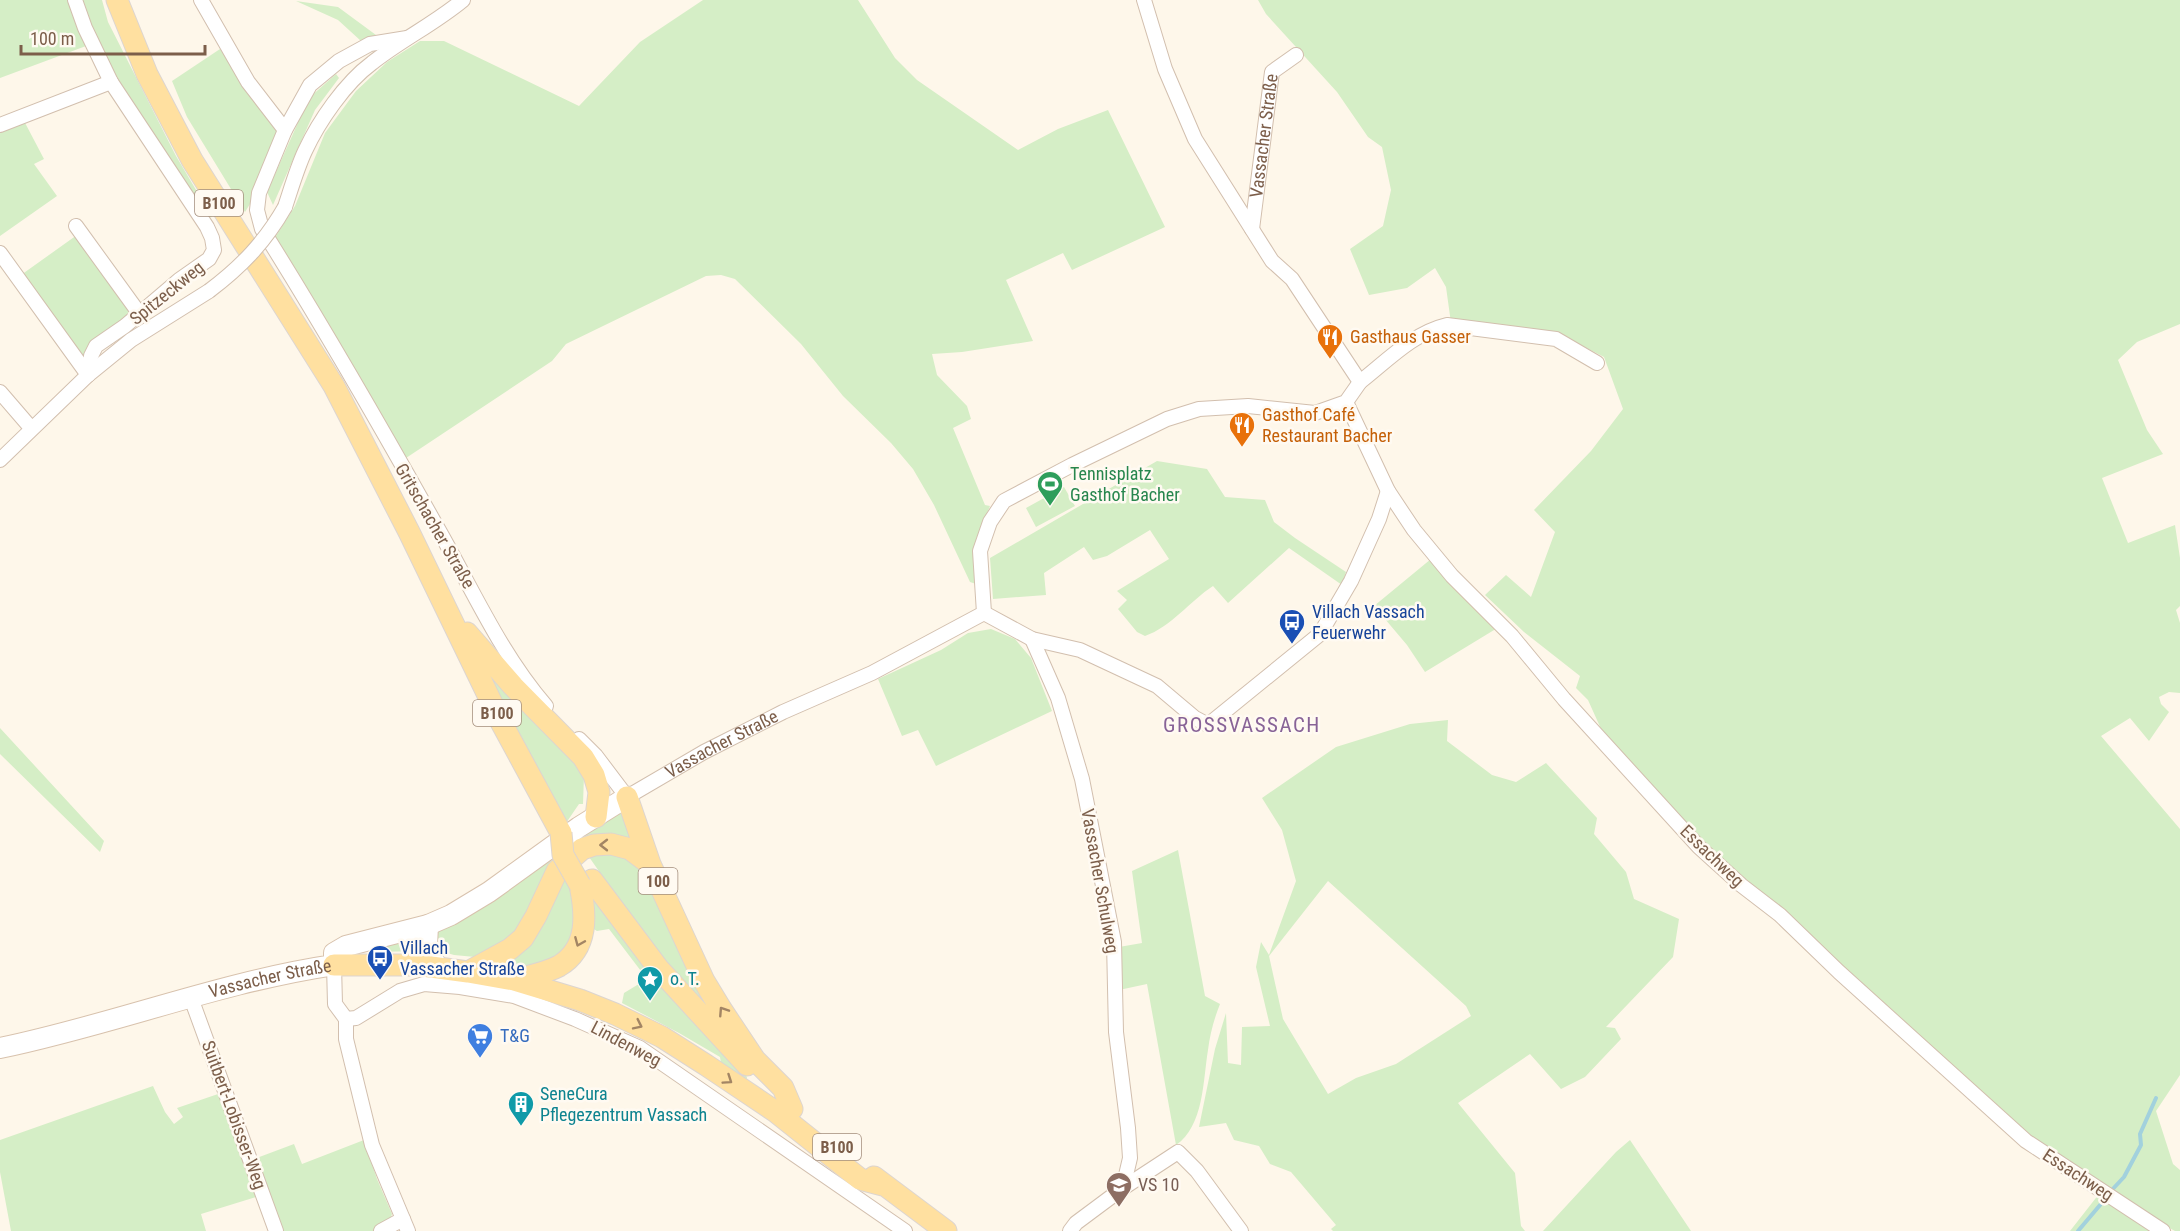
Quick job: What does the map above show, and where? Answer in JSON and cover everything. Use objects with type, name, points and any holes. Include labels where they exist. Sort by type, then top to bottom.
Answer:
[{"type":"main road","name":"B100","points":[[117,0],[147,74],[192,160],[334,386],[501,722],[561,834],[563,855],[612,910],[680,994],[746,1064],[792,1109],[883,1185],[946,1231]]},
{"type":"main road","points":[[449,614],[513,686],[583,757],[594,776],[599,792],[596,816]]},
{"type":"main road","name":"Vassacher Straße","points":[[0,1048],[64,1034],[257,980],[334,965],[334,953],[346,946],[429,925],[471,904],[596,816],[627,797]]},
{"type":"main road","name":"100","points":[[627,797],[650,864],[704,981],[756,1060],[783,1088],[792,1109]]},
{"type":"main road","name":"100","points":[[468,972],[510,949],[523,938],[557,871],[582,849],[594,845],[611,844],[630,849],[650,864]]},
{"type":"main road","points":[[514,980],[560,966],[573,955],[581,940],[585,921],[586,883]]},
{"type":"main road","points":[[429,925],[427,946],[437,967]]},
{"type":"main road","points":[[334,965],[393,964],[437,967],[514,980],[580,1000],[615,1014],[662,1037],[776,1112],[860,1179],[883,1185]]},
{"type":"street","name":"Spitzeckweg","points":[[75,0],[85,28],[111,82],[207,226],[214,250],[203,264],[179,280],[125,326],[96,346],[91,356],[88,375]]},
{"type":"street","points":[[201,0],[248,82],[285,130]]},
{"type":"street","name":"Gritschacher Straße","points":[[0,460],[88,375],[131,340],[209,291],[248,259],[273,228],[285,207],[305,151],[328,111],[369,64],[432,24],[463,0]]},
{"type":"street","name":"Vassacher Straße","points":[[1144,0],[1165,69],[1195,139],[1272,261],[1292,279],[1360,382]]},
{"type":"street","name":"Gritschacher Straße","points":[[407,38],[370,45],[325,70],[310,85],[285,130],[259,193],[257,210],[262,229],[437,527],[509,657],[527,684],[548,709],[596,756],[627,797]]},
{"type":"street","name":"Vassacher Straße","points":[[1252,229],[1272,72],[1296,56]]},
{"type":"street","points":[[0,125],[111,82]]},
{"type":"street","points":[[76,226],[139,313]]},
{"type":"street","points":[[0,253],[88,375]]},
{"type":"street","points":[[1388,491],[1351,581],[1320,634],[1208,726],[1157,686],[1080,650],[1032,639],[984,613],[980,551],[990,522],[1004,501],[1167,419],[1199,409],[1248,406],[1316,413],[1346,402],[1360,382],[1417,337],[1434,328],[1447,326],[1556,339],[1597,363]]},
{"type":"street","points":[[0,392],[32,429]]},
{"type":"street","name":"Essachweg","points":[[1346,402],[1388,491],[1414,530],[1452,576],[1512,636],[1564,699],[1699,847],[1741,885],[1780,915],[1839,972],[2026,1141],[2163,1231]]},
{"type":"street","name":"Vassacher Straße","points":[[627,797],[704,752],[783,712],[872,673],[984,613]]},
{"type":"street","name":"Vassacher Schulweg","points":[[1032,639],[1058,698],[1082,779],[1114,942],[1116,1032],[1130,1158],[1123,1188]]},
{"type":"street","points":[[334,965],[335,1004],[346,1019],[346,1039],[372,1145],[406,1225],[381,1231]]},
{"type":"street","name":"Lindenweg","points":[[346,1019],[356,1018],[400,991],[424,984],[514,996],[575,1019],[640,1048],[905,1231]]},
{"type":"street","name":"Suitbert-Lobisser-Weg","points":[[191,999],[276,1231]]},
{"type":"street","points":[[1070,1231],[1076,1223],[1123,1188],[1178,1152],[1197,1171],[1241,1231]]},
{"type":"green space","points":[[0,0],[70,0],[86,46],[0,78]]},
{"type":"green space","points":[[79,0],[102,0],[108,22],[176,156],[212,217],[206,218],[114,80]]},
{"type":"green space","points":[[703,0],[858,0],[895,58],[917,80],[1018,150],[1058,129],[1108,110],[1165,227],[1072,270],[1063,253],[1006,280],[1033,341],[962,352],[932,354],[937,375],[967,406],[971,419],[953,428],[985,505],[990,506],[976,539],[976,584],[970,582],[934,505],[913,469],[891,443],[843,396],[801,344],[735,279],[721,275],[706,276],[566,344],[552,361],[403,460],[274,239],[295,206],[325,133],[356,91],[387,62],[420,41],[444,41],[579,106],[640,42]]},
{"type":"green space","points":[[1258,0],[2180,0],[2180,324],[2137,342],[2118,360],[2147,430],[2163,454],[2102,478],[2128,543],[2175,525],[2180,558],[2180,606],[2176,610],[2180,623],[2180,693],[2169,692],[2159,697],[2161,704],[2169,712],[2149,741],[2130,718],[2101,736],[2180,829],[2180,1075],[2156,1111],[2173,1164],[2180,1170],[2180,1231],[2175,1231],[2140,1212],[2044,1149],[1722,863],[1606,740],[1588,700],[1576,688],[1580,676],[1524,632],[1485,595],[1506,575],[1531,597],[1555,532],[1534,510],[1591,451],[1623,409],[1604,357],[1565,337],[1451,323],[1446,287],[1435,268],[1407,288],[1369,295],[1350,249],[1383,226],[1391,190],[1382,147],[1368,137],[1337,92],[1266,14]]},
{"type":"green space","points":[[296,1],[338,7],[376,35],[361,41],[338,20]]},
{"type":"green space","points":[[220,49],[279,132],[245,212],[187,117],[172,81]]},
{"type":"green space","points":[[336,74],[339,78],[315,110],[273,205],[267,192],[309,98]]},
{"type":"green space","points":[[23,119],[44,159],[34,164],[57,196],[0,236],[0,128]]},
{"type":"green space","points":[[77,235],[130,312],[128,318],[85,358],[81,358],[21,275]]},
{"type":"green space","points":[[1157,461],[1207,469],[1225,497],[1265,500],[1274,522],[1346,572],[1342,585],[1289,548],[1228,603],[1213,586],[1172,620],[1145,636],[1137,632],[1118,609],[1127,600],[1117,591],[1169,559],[1150,530],[1107,556],[1093,560],[1084,547],[1044,573],[1046,595],[993,599],[990,558]]},
{"type":"green space","name":"Tennisplatz Gasthof Bacher","points":[[1064,487],[1075,506],[1036,527],[1026,508]]},
{"type":"green space","points":[[1431,559],[1475,609],[1499,627],[1425,672],[1407,645],[1374,606]]},
{"type":"green space","points":[[991,629],[1015,639],[1031,658],[1052,711],[936,766],[918,730],[902,736],[878,679],[941,650],[968,633]]},
{"type":"green space","points":[[474,648],[571,752],[584,775],[583,804],[579,804],[566,823]]},
{"type":"green space","points":[[1448,720],[1447,741],[1492,775],[1516,782],[1546,763],[1597,818],[1594,834],[1626,872],[1634,899],[1679,919],[1673,957],[1606,1027],[1615,1028],[1621,1039],[1585,1077],[1561,1089],[1530,1054],[1458,1103],[1515,1173],[1521,1226],[1525,1231],[1333,1231],[1331,1229],[1336,1225],[1291,1172],[1270,1164],[1259,1146],[1234,1140],[1226,1123],[1199,1127],[1215,1049],[1226,1013],[1228,1063],[1241,1065],[1242,1027],[1270,1026],[1256,967],[1261,942],[1269,955],[1296,881],[1282,830],[1262,798],[1336,747],[1410,724]],"holes":[[[1328,881],[1466,1006],[1471,1016],[1396,1064],[1356,1078],[1328,1094],[1283,1019],[1269,956]]]},
{"type":"green space","points":[[0,728],[104,841],[100,852],[0,754]]},
{"type":"green space","points":[[622,808],[638,846],[580,843],[577,837]]},
{"type":"green space","points":[[606,849],[631,859],[647,875],[719,1019],[664,965],[587,854]]},
{"type":"green space","points":[[1178,850],[1205,996],[1220,1004],[1210,1038],[1197,1115],[1185,1137],[1176,1145],[1147,984],[1119,990],[1119,947],[1142,943],[1132,871]]},
{"type":"green space","points":[[553,853],[558,861],[509,943],[475,957],[454,955],[437,950],[436,929]]},
{"type":"green space","points":[[563,872],[576,892],[576,938],[543,967],[494,965]]},
{"type":"green space","points":[[595,902],[600,904],[692,1019],[747,1077],[746,1082],[722,1069],[720,1057],[622,1003],[624,993],[647,979],[609,929],[597,931],[592,928],[591,908]]},
{"type":"green space","points":[[419,934],[422,951],[370,952],[367,949]]},
{"type":"green space","points":[[153,1086],[165,1112],[174,1124],[183,1117],[177,1108],[221,1093],[259,1196],[201,1214],[206,1231],[11,1231],[0,1172],[0,1140]]},
{"type":"green space","points":[[364,1140],[392,1214],[389,1223],[376,1231],[280,1231],[254,1159],[294,1144],[302,1164]]},
{"type":"green space","points":[[1630,1140],[1691,1231],[1543,1231],[1616,1152]]},
{"type":"green space","points":[[2099,1194],[2159,1231],[2070,1231]]},
{"type":"waterway","points":[[2110,1192],[2124,1177],[2141,1145],[2140,1134],[2156,1098]]},
{"type":"waterway","points":[[2078,1231],[2106,1198]]},
{"type":"place","name":"Gasthaus Gasser","points":[[1330,360]]},
{"type":"place","name":"Gasthof Café Restaurant Bacher","points":[[1242,448]]},
{"type":"place","name":"Tennisplatz Gasthof Bacher","points":[[1050,507]]},
{"type":"place","name":"Villach Vassach Feuerwehr","points":[[1292,645]]},
{"type":"place","name":"Villach Vassacher Straße","points":[[380,981]]},
{"type":"place","name":"o. T.","points":[[650,1002]]},
{"type":"place","name":"T&G","points":[[480,1059]]},
{"type":"place","name":"SeneCura Pflegezentrum Vassach","points":[[521,1127]]},
{"type":"place","name":"VS 10","points":[[1119,1208]]},
{"type":"district","name":"GROSSVASSACH","points":[[1242,725]]}]
